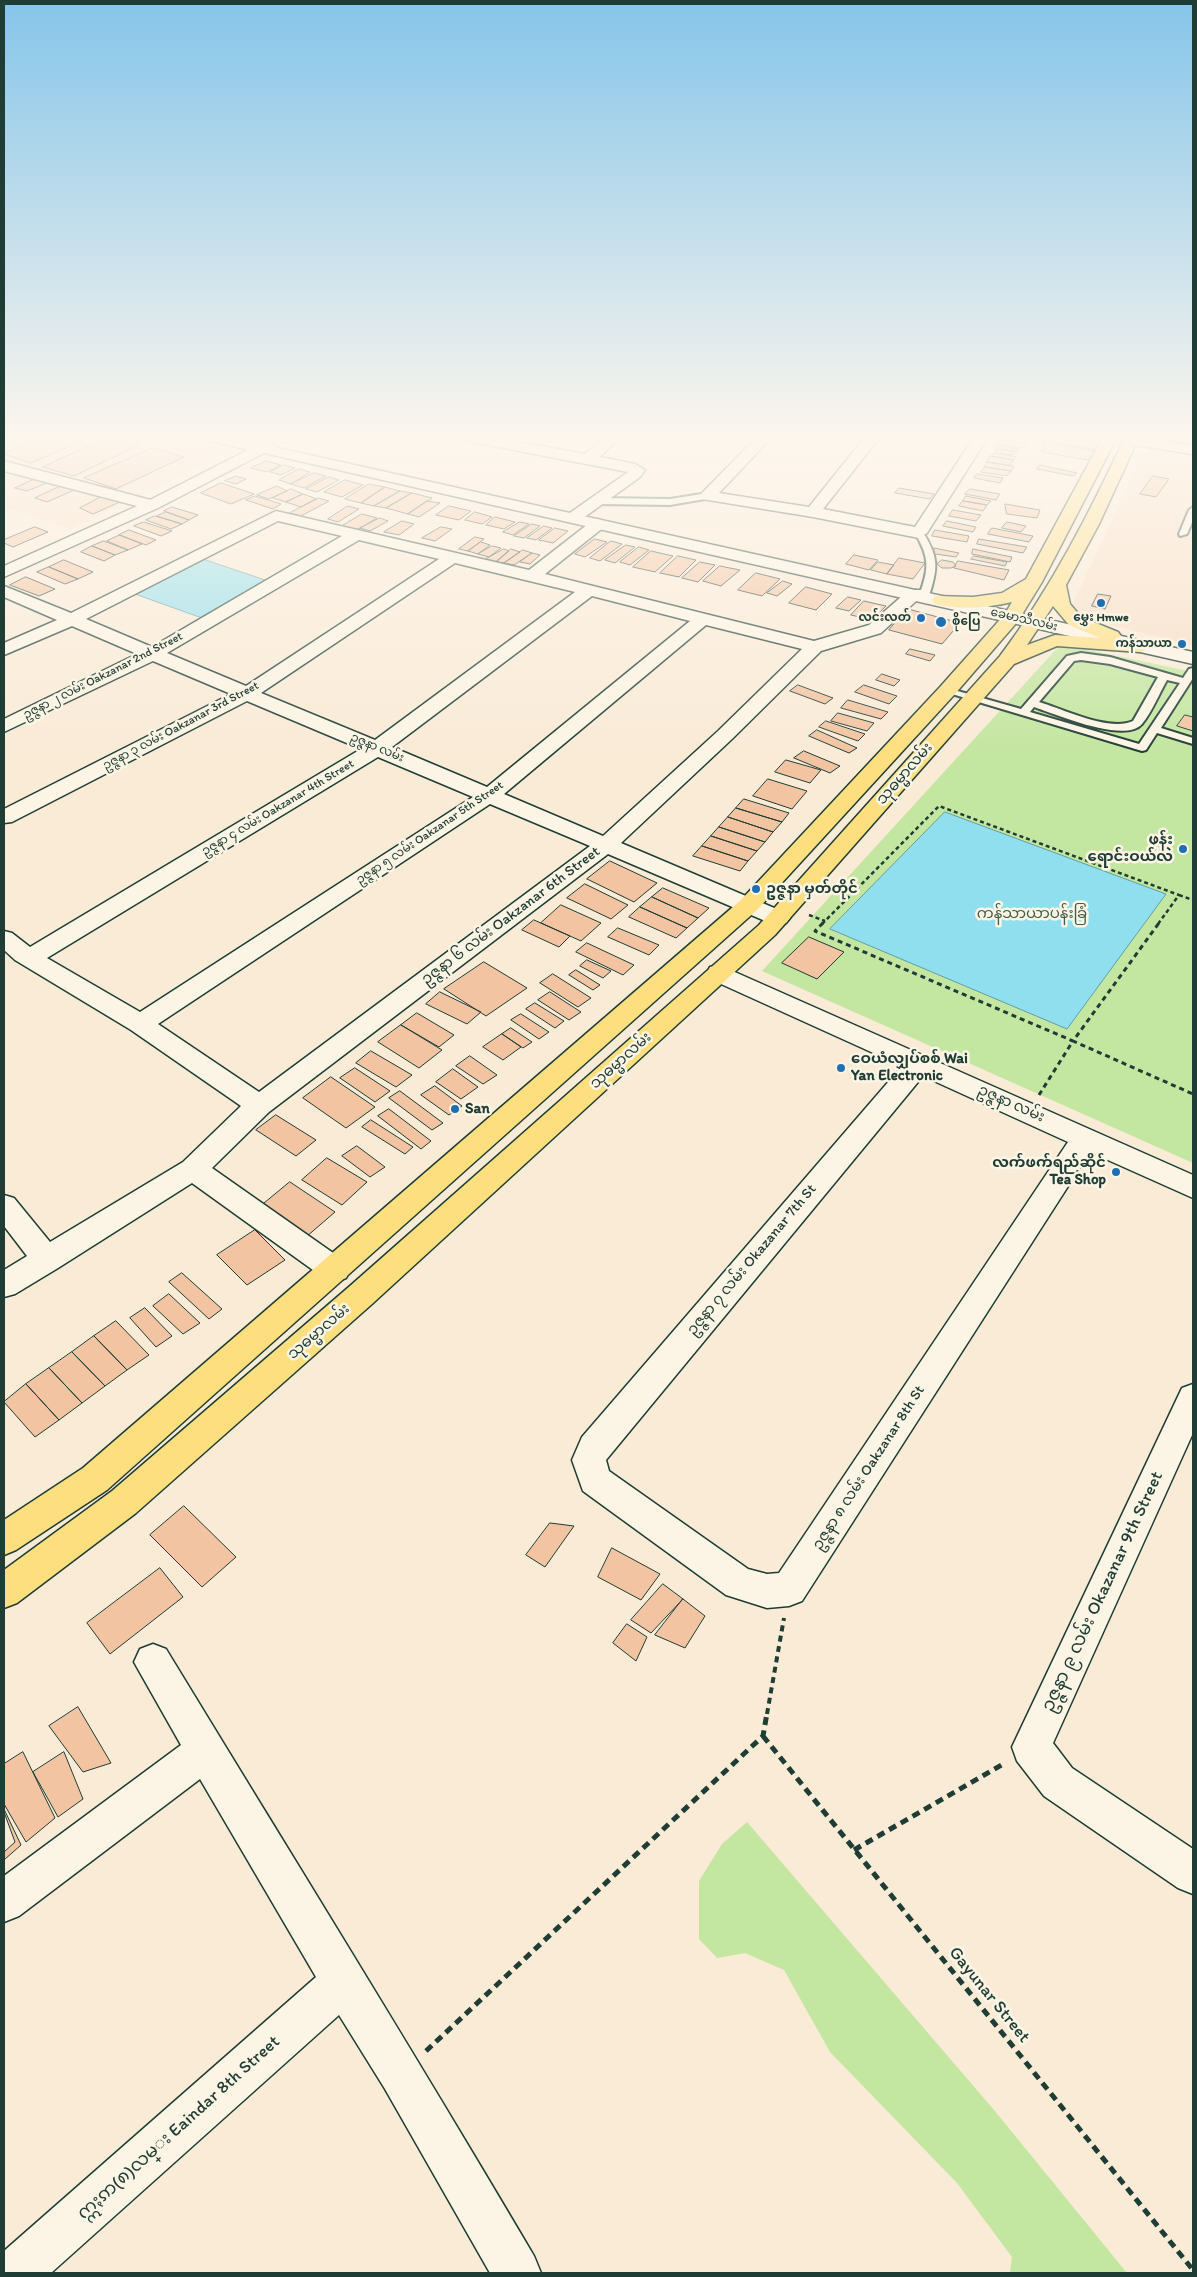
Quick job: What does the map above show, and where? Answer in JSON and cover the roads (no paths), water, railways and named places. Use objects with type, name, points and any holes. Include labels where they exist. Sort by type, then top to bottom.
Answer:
[{"type":"main road","name":"သုဓမ္မာလမ်း","points":[[4,1591],[124,1502],[361,1295],[778,918],[959,695],[980,654],[1012,617],[1053,543]]},
{"type":"main road","name":"သုဓမ္မာလမ်း","points":[[4,1540],[95,1479],[749,905],[959,695],[1007,660],[1036,622],[1058,586],[1080,543]]},
{"type":"main road","points":[[927,597],[973,602],[1007,598],[1033,582]]},
{"type":"main road","points":[[1058,586],[1061,605],[1075,621],[1139,646]]},
{"type":"main road","points":[[927,597],[974,615],[988,636],[980,654]]},
{"type":"main road","points":[[1007,660],[1055,640],[1139,646]]},
{"type":"street","points":[[4,572],[67,543]]},
{"type":"street","points":[[4,650],[73,619],[222,543]]},
{"type":"street","name":"ဥဇ္ဇနာ ၂ လမ်း Oakzanar 2nd Street","points":[[4,726],[154,653],[342,543]]},
{"type":"street","points":[[396,543],[815,647],[875,629],[927,597]]},
{"type":"street","points":[[532,576],[574,543]]},
{"type":"street","name":"ခေမာသီလမ်း","points":[[685,543],[1193,658]]},
{"type":"street","name":"ဥဇ္ဇနာ ၃ လမ်း Oakzanar 3rd Street","points":[[4,817],[248,693],[453,557]]},
{"type":"street","name":"ဥဇ္ဇနာ ၄ လမ်း Oakzanar 4th Street","points":[[29,958],[378,748],[589,590]]},
{"type":"street","name":"ဥဇ္ဇနာ လမ်း","points":[[4,591],[607,844],[778,918]]},
{"type":"street","name":"ဥဇ္ဇနာ ၅ လမ်း Oakzanar 5th Street","points":[[140,1024],[490,795],[703,619]]},
{"type":"street","name":"ဥဇ္ဇနာ ၆ လမ်း Oakzanar 6th Street","points":[[4,1285],[48,1260],[193,1169],[259,1105],[607,844],[718,742],[815,647]]},
{"type":"street","points":[[4,938],[29,958],[140,1024],[259,1105]]},
{"type":"street","name":"ဥဇ္ဇနာ လမ်း","points":[[719,972],[1193,1186]]},
{"type":"street","name":"ဥဇ္ဇနာ ၇ လမ်း Okazanar 7th St","points":[[789,1589],[767,1591],[739,1583],[594,1480],[589,1460],[594,1447],[919,1063]]},
{"type":"street","name":"ဥဇ္ဇနာ ၈ လမ်း Oakzanar 8th St","points":[[789,1589],[1085,1138]]},
{"type":"street","points":[[193,1169],[335,1270]]},
{"type":"street","points":[[4,1206],[48,1260]]},
{"type":"street","name":"ဥဇ္ဇနာ ၉ လမ်း Okazanar 9th Street","points":[[1193,1398],[1031,1748],[1058,1782],[1193,1874]]},
{"type":"street","points":[[154,1662],[343,1982],[402,2073],[517,2273]]},
{"type":"street","points":[[4,1901],[205,1750]]},
{"type":"street","name":"ဣႏၵာ(၈)လမ္း Eaindar 8th Street","points":[[16,2273],[343,1982]]},
{"type":"lane","points":[[926,543],[930,550],[933,570],[927,597]]},
{"type":"lane","points":[[1023,713],[1070,658],[1076,656],[1103,660],[1186,682]]},
{"type":"lane","points":[[959,695],[1142,748],[1193,671]]},
{"type":"lane","points":[[1032,703],[1107,726],[1125,729],[1133,727],[1137,723],[1164,676]]},
{"type":"lane","points":[[1154,729],[1193,741]]},
{"type":"water","points":[[200,558],[268,581],[202,618],[132,593]]},
{"type":"water","points":[[945,812],[1166,894],[1067,1029],[830,929]]},
{"type":"place","name":"မွှေး Hmwe","points":[[1101,603]]},
{"type":"place","name":"လင်းလတ်","points":[[921,618]]},
{"type":"place","name":"စိုပြေ","points":[[941,622]]},
{"type":"place","name":"ကန်သာယာ","points":[[1182,644]]},
{"type":"place","name":"ဖုန်း ရောင်းဝယ်လဲ","points":[[1183,849]]},
{"type":"place","name":"ဥဇ္ဇနာ မှတ်တိုင်","points":[[756,889]]},
{"type":"place","name":"ဝေယံလျှပ်စစ် Wai Yan Electronic","points":[[841,1068]]},
{"type":"place","name":"San","points":[[455,1109]]},
{"type":"place","name":"လက်ဖက်ရည်ဆိုင် Tea Shop","points":[[1116,1172]]},
{"type":"park label","name":"ကန်သာယာပန်းခြံ","points":[[1032,914]]}]
